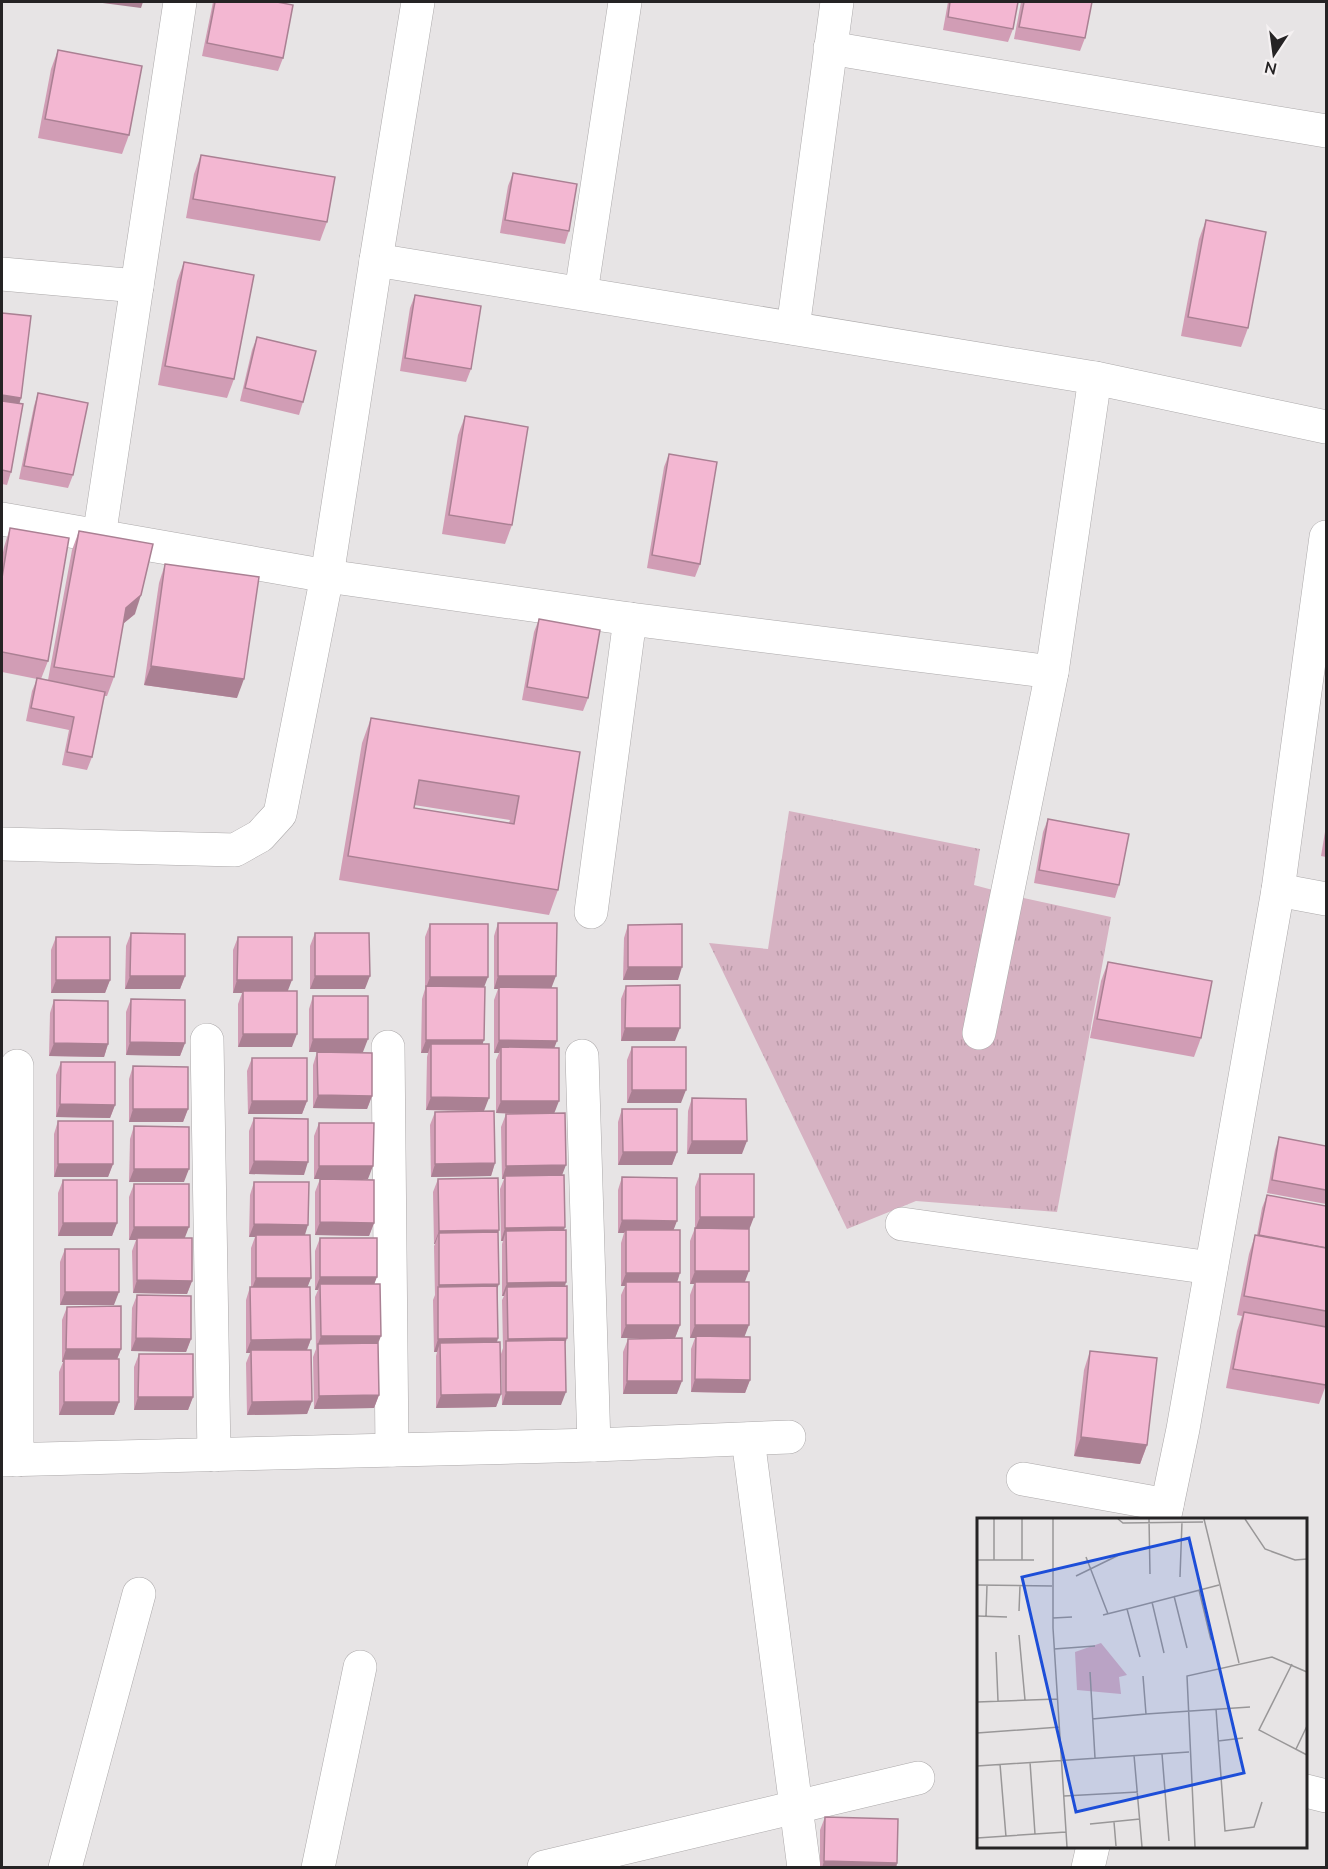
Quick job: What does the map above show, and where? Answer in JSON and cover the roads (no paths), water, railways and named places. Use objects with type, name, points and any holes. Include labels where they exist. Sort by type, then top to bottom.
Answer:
[{"type":"street","points":[[99,537],[180,2]]},
{"type":"street","points":[[2,844],[235,850],[260,836],[280,814],[327,576],[418,2]]},
{"type":"street","points":[[581,293],[625,2]]},
{"type":"street","points":[[793,328],[837,2]]},
{"type":"street","points":[[830,48],[1326,130]]},
{"type":"street","points":[[376,260],[1095,378],[1326,427]]},
{"type":"street","points":[[2,274],[137,286]]},
{"type":"street","points":[[979,1033],[1052,672],[1095,378]]},
{"type":"street","points":[[2,519],[327,576],[630,620],[1052,672]]},
{"type":"street","points":[[1023,1479],[1166,1512],[1183,1429],[1316,674],[1326,537]]},
{"type":"street","points":[[591,912],[630,620]]},
{"type":"street","points":[[1278,890],[1326,899]]},
{"type":"street","points":[[207,1040],[214,1455]]},
{"type":"street","points":[[388,1047],[392,1450]]},
{"type":"street","points":[[582,1056],[594,1445]]},
{"type":"street","points":[[17,1066],[9,1460],[594,1445],[789,1437]]},
{"type":"street","points":[[902,1224],[1211,1268]]},
{"type":"street","points":[[748,1439],[804,1868]]},
{"type":"street","points":[[64,1868],[139,1594]]},
{"type":"street","points":[[318,1868],[360,1667]]},
{"type":"street","points":[[544,1867],[918,1778]]},
{"type":"street","points":[[1307,1791],[1326,1796]]},
{"type":"street","points":[[1088,1868],[1093,1848]]}]
